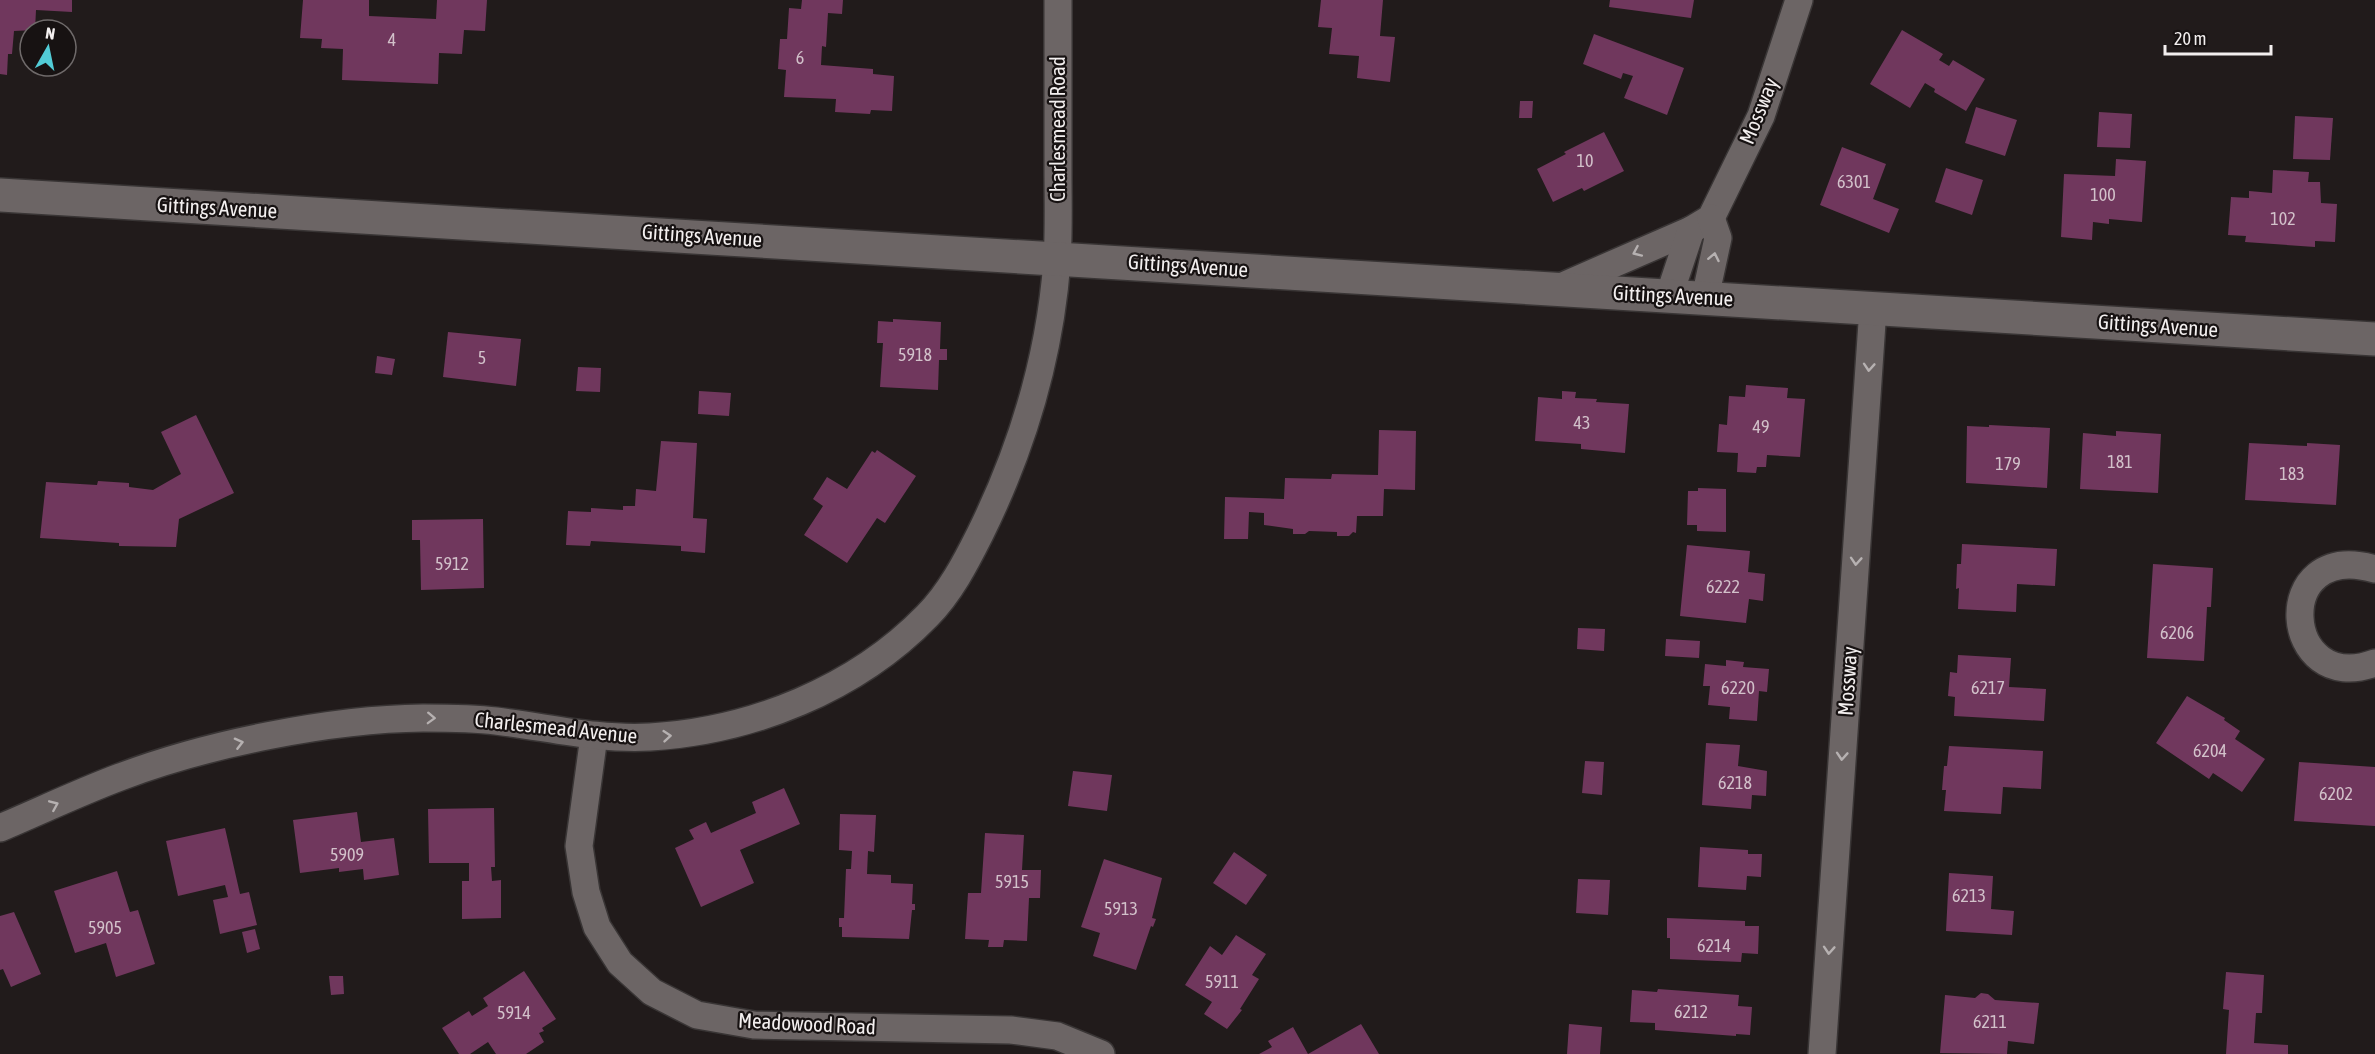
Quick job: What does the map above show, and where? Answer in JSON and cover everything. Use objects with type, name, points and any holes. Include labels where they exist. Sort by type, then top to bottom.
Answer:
[{"type":"street","name":"Charlesmead Road","points":[[1058,0],[1058,258]]},
{"type":"street","name":"Mossway","points":[[1669,296],[1701,224],[1761,116],[1799,0]]},
{"type":"street","name":"Gittings Avenue","points":[[0,195],[2375,339]]},
{"type":"street","points":[[1556,289],[1701,224],[1718,238],[1705,298]]},
{"type":"street","name":"Charlesmead Avenue","points":[[0,828],[122,776],[188,756],[258,739],[343,724],[422,718],[492,720],[594,736],[646,738],[694,733],[747,720],[800,702],[837,684],[885,655],[930,613],[963,567],[1013,462],[1040,367],[1051,316],[1058,258]]},
{"type":"street","name":"Mossway","points":[[1822,1054],[1873,308]]},
{"type":"street","points":[[2375,569],[2356,563],[2338,564],[2323,572],[2309,584],[2302,597],[2298,614],[2302,634],[2313,652],[2329,664],[2345,669],[2361,669],[2375,663]]},
{"type":"street","name":"Meadowood Road","points":[[594,736],[579,846],[586,892],[597,927],[620,963],[652,992],[698,1015],[754,1025],[1011,1030],[1057,1036],[1101,1054]]},
{"type":"building","points":[[0,0],[72,0],[72,12],[36,10],[36,18],[18,18],[18,31],[14,31],[12,54],[8,54],[7,75],[0,74]]},
{"type":"building","points":[[303,0],[369,0],[369,16],[436,19],[437,0],[487,0],[485,31],[464,30],[462,54],[439,53],[438,84],[342,80],[343,49],[321,48],[322,39],[300,38]]},
{"type":"building","points":[[802,0],[843,0],[842,14],[828,13],[826,47],[822,46],[821,65],[873,69],[873,74],[894,76],[892,111],[871,110],[870,114],[835,112],[836,99],[784,97],[786,70],[778,69],[780,39],[787,39],[789,8],[801,9]]},
{"type":"building","points":[[1321,0],[1383,0],[1380,36],[1395,37],[1390,82],[1357,78],[1359,56],[1329,54],[1332,28],[1318,27]]},
{"type":"building","points":[[1610,0],[1694,0],[1691,18],[1609,7]]},
{"type":"building","points":[[1902,30],[1943,54],[1939,60],[1949,66],[1953,60],[1985,79],[1966,111],[1934,92],[1935,89],[1925,83],[1910,108],[1870,84]]},
{"type":"building","points":[[1594,34],[1684,68],[1667,115],[1624,98],[1633,76],[1623,73],[1621,79],[1583,64]]},
{"type":"building","points":[[1520,101],[1533,101],[1532,118],[1519,118]]},
{"type":"building","points":[[1976,107],[2017,120],[2005,156],[1965,143]]},
{"type":"building","points":[[2099,112],[2132,114],[2130,148],[2097,147]]},
{"type":"building","points":[[2295,116],[2333,118],[2330,160],[2293,159]]},
{"type":"building","points":[[1604,132],[1624,171],[1584,191],[1582,188],[1553,202],[1537,169],[1566,154],[1564,152]]},
{"type":"building","points":[[1842,147],[1886,164],[1873,199],[1899,209],[1889,233],[1820,205]]},
{"type":"building","points":[[2116,159],[2146,161],[2142,222],[2109,219],[2109,224],[2093,222],[2092,240],[2061,237],[2064,174],[2115,176]]},
{"type":"building","points":[[1946,168],[1983,180],[1972,215],[1935,202]]},
{"type":"building","points":[[2273,170],[2309,172],[2308,182],[2320,182],[2321,203],[2337,204],[2335,242],[2315,241],[2315,247],[2245,242],[2246,236],[2228,235],[2231,197],[2249,198],[2249,191],[2272,193]]},
{"type":"building","points":[[893,319],[941,322],[940,349],[947,349],[947,360],[939,360],[938,390],[880,387],[883,343],[877,343],[878,321],[893,322]]},
{"type":"building","points":[[448,332],[521,339],[516,386],[443,377]]},
{"type":"building","points":[[377,356],[395,359],[392,375],[375,373]]},
{"type":"building","points":[[578,367],[601,368],[600,392],[576,391]]},
{"type":"building","points":[[1746,385],[1788,388],[1787,398],[1805,399],[1800,457],[1767,455],[1766,467],[1757,467],[1756,473],[1737,472],[1738,453],[1717,452],[1719,424],[1727,425],[1729,396],[1745,397]]},
{"type":"building","points":[[699,391],[731,393],[729,416],[698,414]]},
{"type":"building","points":[[1562,391],[1576,392],[1575,398],[1629,404],[1625,453],[1581,449],[1581,444],[1535,441],[1538,397],[1562,399]]},
{"type":"building","points":[[196,415],[234,493],[179,519],[176,547],[119,546],[119,543],[40,538],[46,482],[97,485],[98,481],[129,483],[129,487],[153,490],[181,474],[161,432]]},
{"type":"building","points":[[1989,425],[2050,428],[2047,488],[1966,483],[1967,426],[1989,427]]},
{"type":"building","points":[[1379,430],[1416,431],[1415,490],[1384,489],[1383,516],[1357,516],[1356,533],[1353,532],[1349,536],[1337,536],[1337,532],[1309,531],[1305,534],[1293,534],[1293,529],[1264,525],[1264,513],[1249,512],[1248,539],[1224,539],[1225,497],[1284,499],[1285,478],[1331,479],[1332,474],[1378,475]]},
{"type":"building","points":[[2116,431],[2161,434],[2158,493],[2080,489],[2083,433],[2116,436]]},
{"type":"building","points":[[661,441],[697,443],[693,518],[707,519],[705,553],[681,551],[681,546],[591,541],[590,546],[566,545],[568,511],[591,512],[591,508],[623,510],[623,506],[635,506],[636,489],[656,491]]},
{"type":"building","points":[[2249,443],[2340,445],[2336,505],[2245,500]]},
{"type":"building","points":[[877,450],[916,476],[885,523],[877,518],[847,563],[804,535],[823,506],[813,499],[827,477],[847,489],[872,451],[875,453]]},
{"type":"building","points":[[1698,488],[1726,489],[1726,532],[1697,531],[1697,525],[1687,525],[1688,491],[1698,491]]},
{"type":"building","points":[[483,519],[484,588],[421,590],[420,540],[412,540],[412,520]]},
{"type":"building","points":[[1962,544],[2057,549],[2055,586],[2017,584],[2016,612],[1958,609],[1957,564],[1961,564]]},
{"type":"building","points":[[1687,545],[1750,551],[1748,572],[1765,574],[1763,601],[1749,599],[1746,623],[1680,616]]},
{"type":"building","points":[[2153,564],[2213,568],[2211,607],[2207,607],[2204,661],[2147,658]]},
{"type":"building","points":[[1578,628],[1605,629],[1604,651],[1577,649]]},
{"type":"building","points":[[1666,639],[1700,641],[1699,658],[1665,656]]},
{"type":"building","points":[[1958,655],[2011,658],[2009,687],[2046,689],[2044,721],[1954,716],[1955,697],[1948,696],[1950,672],[1957,673]]},
{"type":"building","points":[[1726,660],[1744,662],[1743,667],[1769,669],[1767,692],[1759,691],[1757,721],[1729,719],[1730,707],[1708,705],[1710,686],[1703,686],[1705,664],[1726,666]]},
{"type":"building","points":[[2187,696],[2225,718],[2224,720],[2240,731],[2235,739],[2265,759],[2242,792],[2213,773],[2209,779],[2156,743]]},
{"type":"building","points":[[1706,743],[1740,745],[1738,766],[1767,771],[1766,796],[1752,795],[1751,809],[1702,805]]},
{"type":"building","points":[[1949,746],[2043,751],[2041,789],[2003,787],[2001,814],[1944,811],[1946,790],[1942,790]]},
{"type":"building","points":[[1585,761],[1604,762],[1602,795],[1582,793]]},
{"type":"building","points":[[2299,762],[2375,767],[2375,826],[2294,821]]},
{"type":"building","points":[[1073,771],[1112,775],[1107,811],[1068,806]]},
{"type":"building","points":[[784,788],[800,824],[740,850],[754,883],[701,907],[675,848],[694,839],[689,830],[706,822],[711,833],[756,813],[752,802]]},
{"type":"building","points":[[494,808],[495,867],[491,867],[492,881],[501,880],[501,918],[462,919],[462,881],[469,881],[469,863],[429,863],[428,809]]},
{"type":"building","points":[[357,812],[361,842],[394,838],[399,875],[364,880],[363,869],[339,872],[339,868],[300,873],[293,820]]},
{"type":"building","points":[[840,814],[876,815],[874,852],[868,851],[867,874],[891,875],[891,883],[913,884],[912,904],[915,904],[915,910],[912,910],[909,939],[842,937],[839,918],[844,918],[846,869],[851,869],[852,851],[839,850]]},
{"type":"building","points":[[225,828],[240,894],[249,892],[257,925],[220,934],[213,900],[228,897],[225,885],[178,896],[166,841]]},
{"type":"building","points":[[985,833],[1024,835],[1022,870],[1041,870],[1040,898],[1029,898],[1027,941],[1004,940],[1003,947],[988,947],[989,940],[965,939],[968,893],[981,893]]},
{"type":"building","points":[[1700,847],[1748,850],[1748,854],[1762,854],[1761,877],[1747,876],[1746,890],[1698,887]]},
{"type":"building","points":[[1234,852],[1267,875],[1246,905],[1213,883]]},
{"type":"building","points":[[1104,859],[1162,878],[1152,918],[1156,919],[1153,927],[1151,926],[1136,970],[1093,956],[1100,933],[1081,927]]},
{"type":"building","points":[[117,871],[130,912],[138,910],[155,964],[116,977],[106,943],[75,953],[54,891]]},
{"type":"building","points":[[1949,873],[1993,876],[1991,909],[2014,911],[2012,935],[1946,931]]},
{"type":"building","points":[[1578,879],[1610,880],[1608,915],[1576,913]]},
{"type":"building","points":[[14,912],[41,974],[11,987],[3,969],[0,970],[0,916]]},
{"type":"building","points":[[1667,918],[1745,921],[1745,926],[1759,926],[1758,954],[1742,953],[1741,962],[1670,959]]},
{"type":"building","points":[[255,929],[260,949],[247,953],[242,932]]},
{"type":"building","points":[[1236,935],[1266,954],[1252,975],[1259,979],[1240,1009],[1242,1010],[1227,1029],[1204,1014],[1212,1002],[1185,985],[1210,946],[1222,955]]},
{"type":"building","points":[[524,971],[556,1019],[542,1028],[544,1031],[539,1033],[544,1042],[526,1054],[496,1054],[488,1042],[470,1054],[459,1054],[442,1028],[469,1011],[472,1016],[488,1006],[483,998]]},
{"type":"building","points":[[2226,972],[2264,975],[2262,1013],[2256,1013],[2254,1043],[2288,1045],[2288,1054],[2226,1054],[2229,1010],[2223,1009]]},
{"type":"building","points":[[329,976],[343,976],[344,994],[331,995]]},
{"type":"building","points":[[1658,989],[1739,995],[1738,1006],[1752,1007],[1750,1035],[1655,1030],[1655,1023],[1630,1022],[1632,990],[1657,992]]},
{"type":"building","points":[[1981,993],[1988,994],[1995,1000],[2039,1003],[2034,1044],[2008,1041],[2007,1054],[1940,1053],[1945,995],[1975,998]]},
{"type":"building","points":[[1361,1024],[1379,1054],[1308,1054]]},
{"type":"building","points":[[1569,1024],[1602,1027],[1600,1054],[1567,1054]]},
{"type":"building","points":[[1293,1027],[1308,1054],[1259,1054],[1272,1047],[1268,1041]]}]
